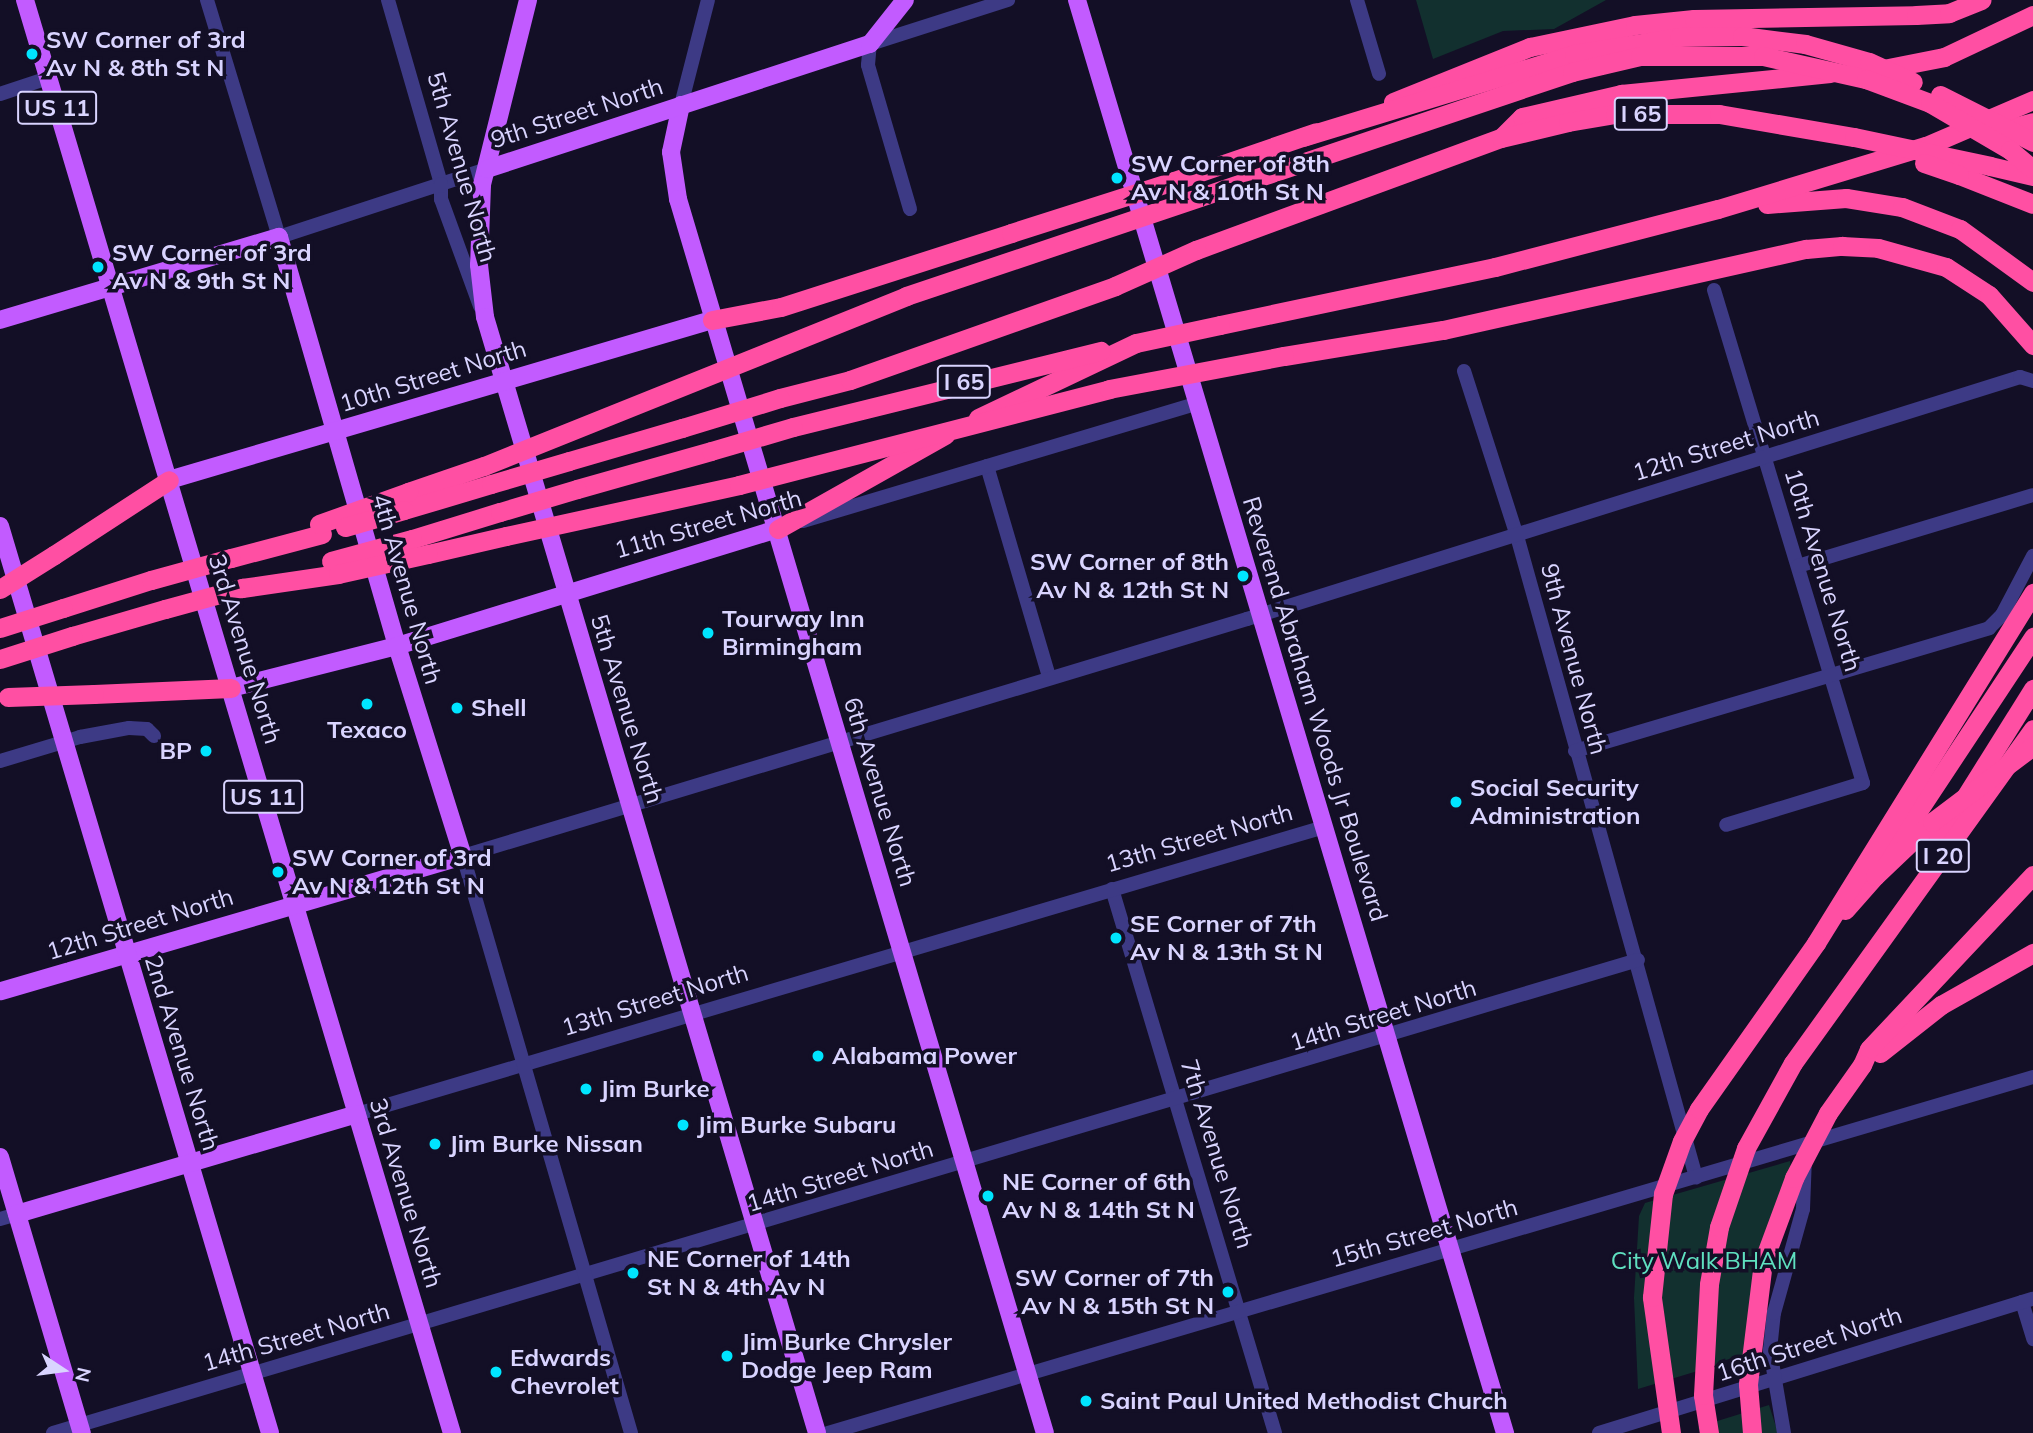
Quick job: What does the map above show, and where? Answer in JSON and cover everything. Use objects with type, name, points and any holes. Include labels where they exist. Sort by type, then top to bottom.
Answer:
[{"type":"highway","points":[[1303,138],[1530,47],[1623,27],[1694,19],[1949,13],[1982,0]]},
{"type":"highway","points":[[1501,138],[1522,117],[1621,94],[1914,65],[1976,45],[2033,15]]},
{"type":"highway","points":[[712,320],[780,307],[1573,54],[1679,37],[1742,36],[1805,44],[1869,62],[2033,142]]},
{"type":"highway","points":[[406,501],[484,466],[906,296],[1572,72],[1640,56],[1763,57],[1866,79],[1930,103],[2010,150],[2033,169]]},
{"type":"highway","points":[[1926,146],[2033,100]]},
{"type":"highway","name":"I 65","points":[[0,628],[151,580],[252,552],[406,501],[491,485],[780,398],[850,380],[1115,286],[1196,250],[1501,138],[1615,114],[1718,114],[1854,137],[2033,176]]},
{"type":"highway","name":"I 65","points":[[0,659],[242,588],[335,568],[412,539],[793,427],[1136,343],[1495,267],[1718,209],[1926,146],[2033,122]]},
{"type":"highway","points":[[1854,137],[2033,204]]},
{"type":"highway","points":[[1718,209],[1846,198],[1902,207],[1960,229],[2033,282]]},
{"type":"highway","points":[[335,568],[428,554],[739,485],[1096,392],[1284,355],[1443,330],[1806,248],[1862,246],[1946,267],[1989,295],[2033,345]]},
{"type":"highway","points":[[778,529],[943,435],[1136,343]]},
{"type":"highway","points":[[0,589],[169,480]]},
{"type":"highway","points":[[1671,1433],[1652,1297],[1663,1194],[1699,1109],[1816,943],[2033,593]]},
{"type":"highway","points":[[1875,876],[2033,637]]},
{"type":"highway","points":[[4,697],[231,688]]},
{"type":"highway","points":[[1853,984],[2033,689]]},
{"type":"highway","name":"I 20","points":[[1709,1433],[1704,1356],[1714,1250],[1746,1149],[1793,1063],[1853,984],[2033,729]]},
{"type":"highway","points":[[1816,943],[1875,876],[1932,822],[2033,746]]},
{"type":"highway","points":[[1752,1433],[1749,1372],[1763,1262],[1794,1178],[1828,1113],[1863,1065],[1869,1049],[2033,875]]},
{"type":"highway","points":[[1863,1065],[1941,1005],[2033,953]]},
{"type":"main road","name":"3rd Avenue North","points":[[25,0],[452,1433]]},
{"type":"main road","points":[[485,317],[479,265],[487,169],[528,0]]},
{"type":"main road","points":[[870,44],[905,0]]},
{"type":"main road","name":"Reverend Abraham Woods Jr Boulevard","points":[[1077,0],[1505,1433]]},
{"type":"main road","name":"9th Street North","points":[[487,169],[870,44]]},
{"type":"main road","name":"6th Avenue North","points":[[681,105],[671,152],[678,199],[1045,1433]]},
{"type":"main road","name":"9th Street North","points":[[0,320],[279,237]]},
{"type":"main road","name":"4th Avenue North","points":[[279,237],[397,646],[463,856]]},
{"type":"main road","name":"5th Avenue North","points":[[485,317],[817,1433]]},
{"type":"main road","name":"10th Street North","points":[[169,480],[712,320]]},
{"type":"main road","name":"2nd Avenue North","points":[[0,527],[270,1433]]},
{"type":"main road","name":"11th Street North","points":[[231,688],[397,646],[566,591],[778,529]]},
{"type":"main road","name":"12th Street North","points":[[0,991],[463,856]]},
{"type":"main road","name":"13th Street North","points":[[9,1217],[357,1114]]},
{"type":"main road","points":[[0,1157],[9,1217],[81,1429]]},
{"type":"street","name":"4th Avenue North","points":[[207,0],[279,237]]},
{"type":"street","name":"5th Avenue North","points":[[388,0],[456,246],[485,317]]},
{"type":"street","name":"6th Avenue North","points":[[681,105],[708,0]]},
{"type":"street","name":"9th Street North","points":[[870,44],[1007,0]]},
{"type":"street","points":[[1357,0],[1379,74]]},
{"type":"street","points":[[870,44],[868,65],[910,209]]},
{"type":"street","points":[[0,94],[48,78]]},
{"type":"street","name":"9th Street North","points":[[279,237],[487,169]]},
{"type":"street","name":"10th Avenue North","points":[[1714,290],[1863,783],[1726,825]]},
{"type":"street","name":"9th Avenue North","points":[[1464,371],[1517,536],[1575,751],[1638,960],[1696,1177]]},
{"type":"street","name":"12th Street North","points":[[463,856],[629,803],[1446,558],[2026,379]]},
{"type":"street","name":"11th Street North","points":[[778,529],[1198,403]]},
{"type":"street","points":[[987,466],[1049,677]]},
{"type":"street","points":[[1798,566],[2033,495]]},
{"type":"street","points":[[1575,751],[1993,626],[2033,556]]},
{"type":"street","points":[[0,761],[130,728],[147,729],[154,736]]},
{"type":"street","name":"13th Street North","points":[[357,1114],[1324,827]]},
{"type":"street","name":"4th Avenue North","points":[[463,856],[631,1433]]},
{"type":"street","name":"7th Avenue North","points":[[1112,889],[1275,1433]]},
{"type":"street","name":"14th Street North","points":[[54,1433],[81,1429],[252,1373],[1387,1038],[1638,960]]},
{"type":"street","name":"15th Street North","points":[[828,1433],[2033,1077]]},
{"type":"street","points":[[1784,1433],[1770,1350],[1774,1313],[1803,1209],[1805,1145]]},
{"type":"street","points":[[2027,1300],[2033,1339]]},
{"type":"street","name":"16th Street North","points":[[1598,1433],[2027,1300]]},
{"type":"green space","points":[[1416,0],[1606,0],[1554,29],[1503,31],[1433,59]]},
{"type":"green space","name":"City Walk BHAM","points":[[1790,1161],[1793,1187],[1771,1270],[1757,1353],[1638,1389],[1634,1298],[1639,1216],[1645,1203]]},
{"type":"green space","points":[[1769,1405],[1778,1433],[1700,1433],[1698,1427]]},
{"type":"place","name":"SW Corner of 3rd Av N & 8th St N","points":[[32,54]]},
{"type":"place","name":"SW Corner of 8th Av N & 10th St N","points":[[1117,178]]},
{"type":"place","name":"SW Corner of 3rd Av N & 9th St N","points":[[98,267]]},
{"type":"place","name":"SW Corner of 8th Av N & 12th St N","points":[[1243,576]]},
{"type":"place","name":"Tourway Inn Birmingham","points":[[708,633]]},
{"type":"place","name":"Texaco","points":[[367,704]]},
{"type":"place","name":"Shell","points":[[457,708]]},
{"type":"place","name":"BP","points":[[206,751]]},
{"type":"place","name":"Social Security Administration","points":[[1456,802]]},
{"type":"place","name":"SW Corner of 3rd Av N & 12th St N","points":[[278,872]]},
{"type":"place","name":"SE Corner of 7th Av N & 13th St N","points":[[1116,938]]},
{"type":"place","name":"Alabama Power","points":[[818,1056]]},
{"type":"place","name":"Jim Burke","points":[[586,1089]]},
{"type":"place","name":"Jim Burke Subaru","points":[[683,1125]]},
{"type":"place","name":"Jim Burke Nissan","points":[[435,1144]]},
{"type":"place","name":"NE Corner of 6th Av N & 14th St N","points":[[988,1196]]},
{"type":"place","name":"NE Corner of 14th St N & 4th Av N","points":[[633,1273]]},
{"type":"place","name":"SW Corner of 7th Av N & 15th St N","points":[[1228,1292]]},
{"type":"place","name":"Jim Burke Chrysler Dodge Jeep Ram","points":[[727,1356]]},
{"type":"place","name":"Edwards Chevrolet","points":[[496,1372]]},
{"type":"place","name":"Saint Paul United Methodist Church","points":[[1086,1401]]}]
